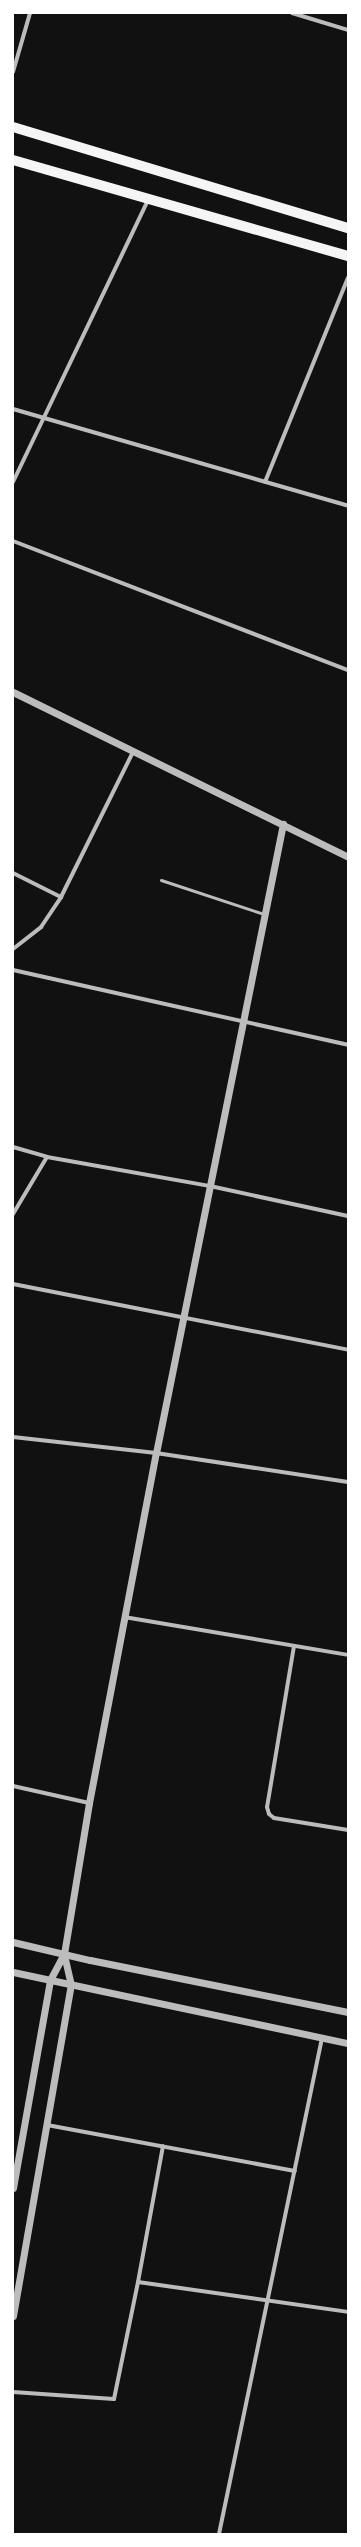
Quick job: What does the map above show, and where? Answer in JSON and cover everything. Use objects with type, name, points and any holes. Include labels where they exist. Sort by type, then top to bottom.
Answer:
[{"type":"main road","points":[[13,127],[348,228]]},
{"type":"main road","points":[[13,160],[348,256]]},
{"type":"street","points":[[13,72],[30,13]]},
{"type":"street","points":[[292,13],[348,30]]},
{"type":"street","points":[[13,482],[45,418],[148,199]]},
{"type":"street","points":[[265,482],[348,278]]},
{"type":"street","points":[[13,409],[348,506]]},
{"type":"street","points":[[13,541],[348,670]]},
{"type":"street","points":[[13,692],[348,857]]},
{"type":"street","points":[[13,949],[41,927],[61,897],[133,752]]},
{"type":"street","points":[[13,2188],[50,1980],[64,1954],[89,1803],[124,1617],[283,824]]},
{"type":"street","points":[[13,873],[61,897]]},
{"type":"street","points":[[13,970],[348,1045]]},
{"type":"street","points":[[13,1147],[47,1157],[210,1186],[348,1216]]},
{"type":"street","points":[[13,1214],[47,1157]]},
{"type":"street","points":[[13,1284],[348,1350]]},
{"type":"street","points":[[13,1437],[156,1453],[348,1482]]},
{"type":"street","points":[[124,1617],[348,1655]]},
{"type":"street","points":[[294,1646],[267,1807],[269,1814],[274,1818],[348,1830]]},
{"type":"street","points":[[13,1786],[89,1803]]},
{"type":"street","points":[[13,1942],[64,1954],[348,2012]]},
{"type":"street","points":[[13,2316],[71,1984],[64,1954]]},
{"type":"street","points":[[13,1972],[348,2043]]},
{"type":"street","points":[[219,2534],[322,2038]]},
{"type":"street","points":[[47,2125],[295,2171]]},
{"type":"street","points":[[13,2392],[114,2399],[138,2282],[163,2146]]},
{"type":"street","points":[[138,2282],[348,2312]]},
{"type":"lane","points":[[161,880],[264,914]]}]
